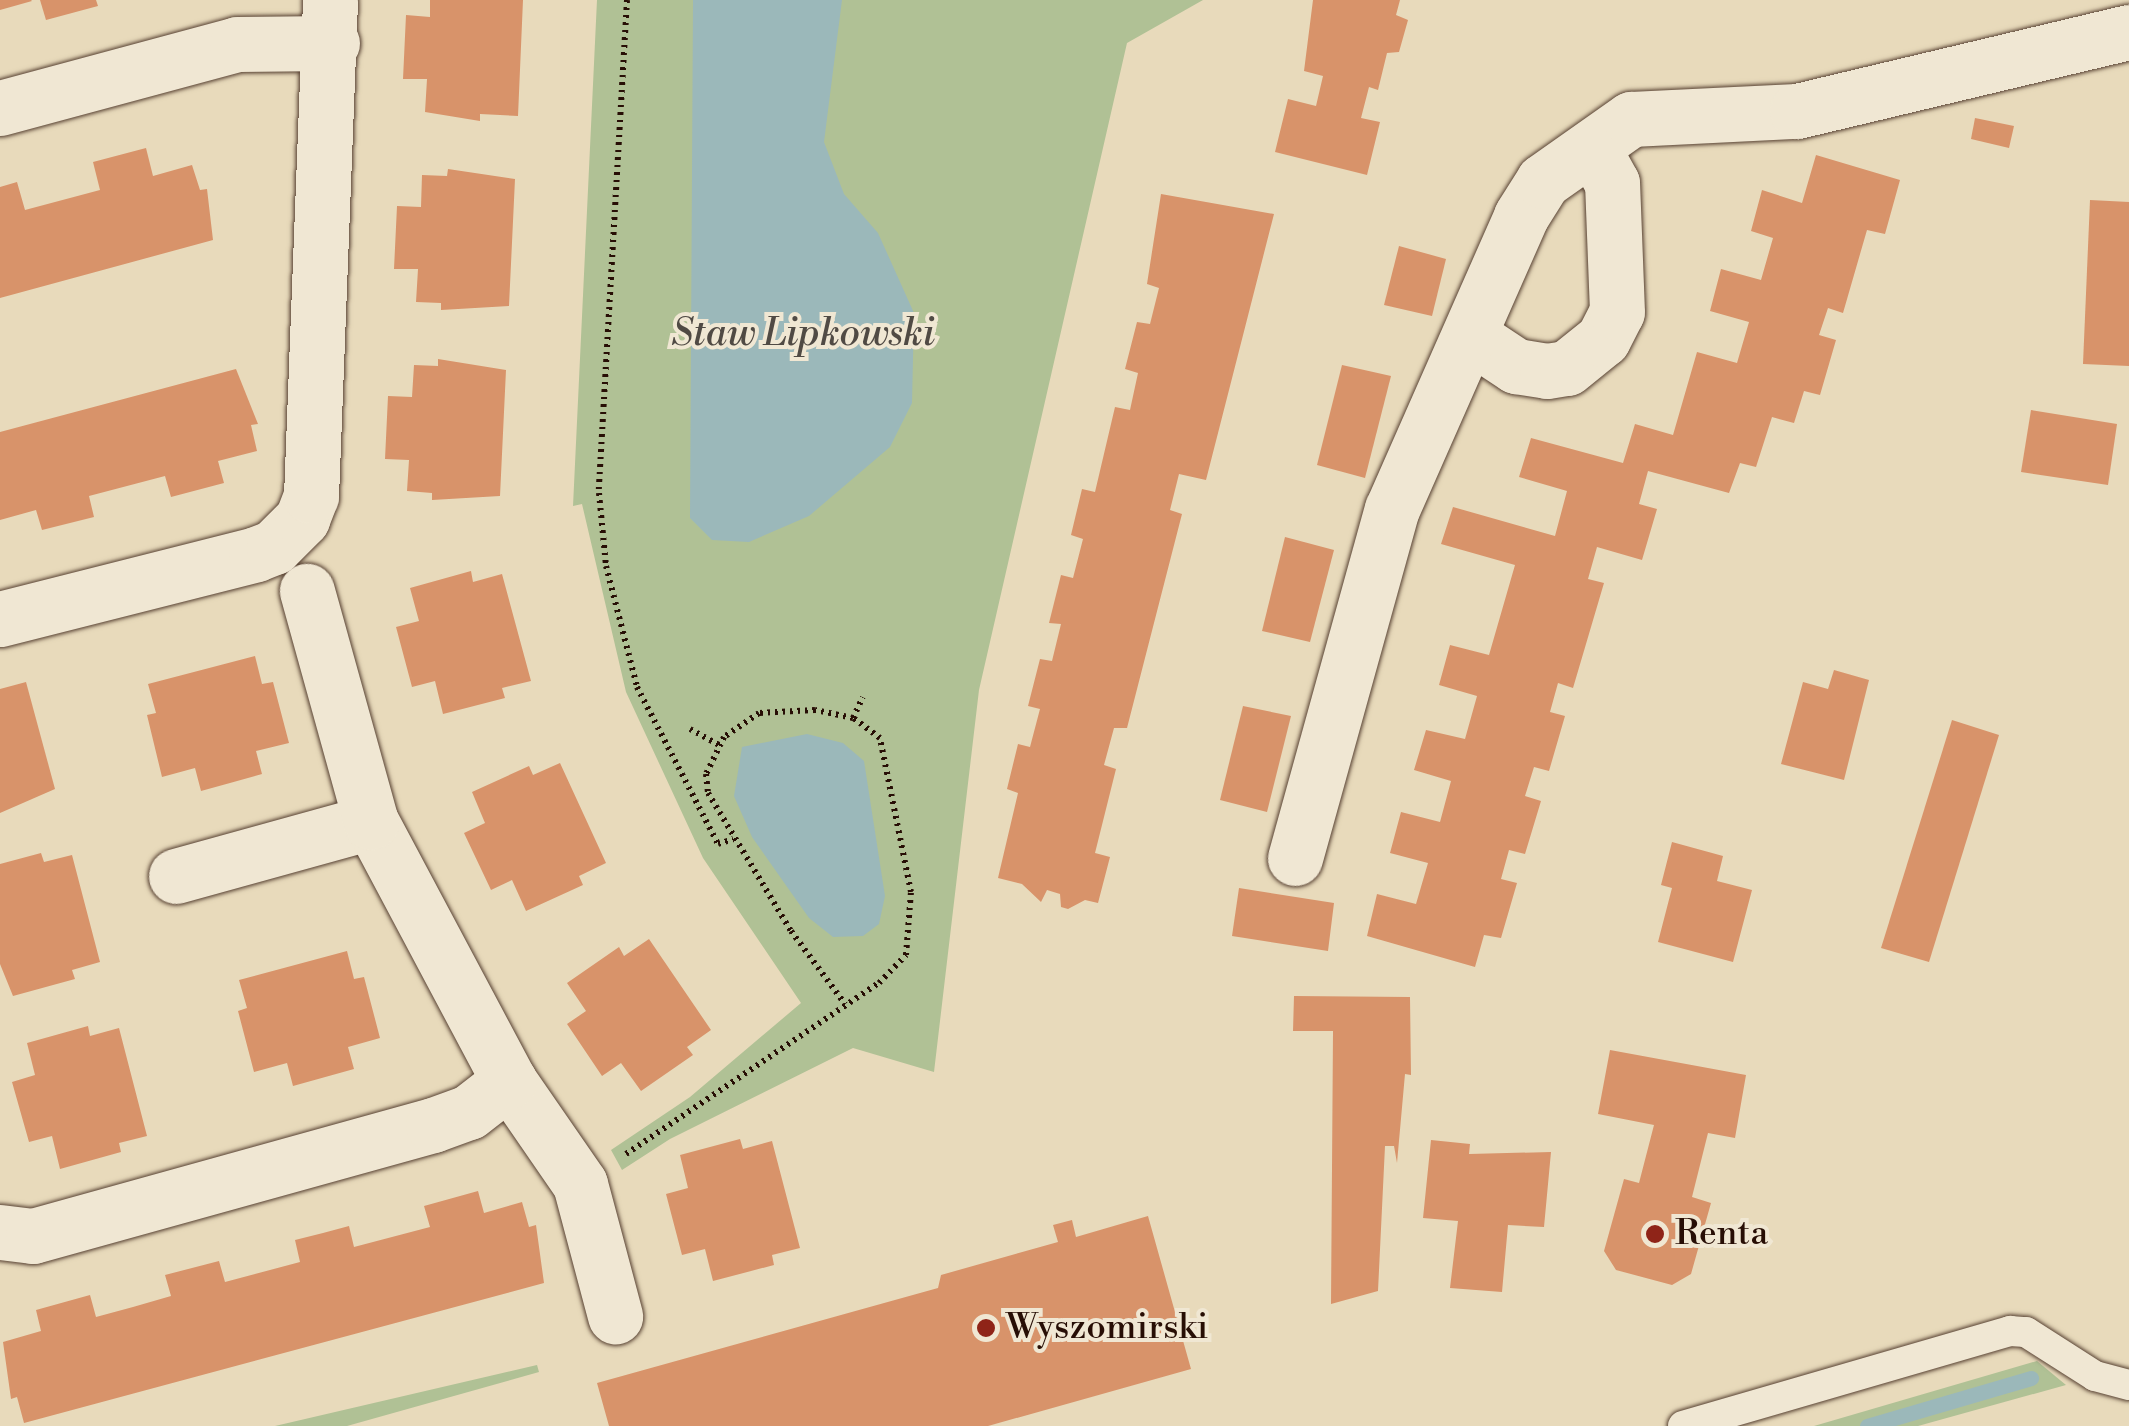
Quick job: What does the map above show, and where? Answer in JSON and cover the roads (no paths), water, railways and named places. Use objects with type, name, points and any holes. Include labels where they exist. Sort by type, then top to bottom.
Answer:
[{"type":"street","points":[[0,108],[331,22],[311,496],[302,518],[274,546],[256,554],[0,619]]},
{"type":"street","points":[[1295,858],[1392,510],[1472,337],[1521,216],[1543,181],[1593,149],[1609,129],[1631,120],[1797,112],[2129,32]]},
{"type":"street","points":[[1472,337],[1516,366],[1547,371],[1567,368],[1603,339],[1616,312],[1612,183],[1593,149]]},
{"type":"street","points":[[307,592],[371,822],[509,1081],[580,1184],[615,1316]]},
{"type":"street","points":[[176,876],[371,822]]},
{"type":"street","points":[[0,1232],[33,1236],[433,1125],[469,1112],[509,1081]]},
{"type":"lane","points":[[1683,1426],[2010,1331],[2048,1346],[2095,1376],[2129,1385]]},
{"type":"water","name":"Staw Lipkowski","points":[[693,0],[842,0],[824,142],[844,194],[878,233],[914,313],[912,403],[890,447],[809,516],[749,542],[712,540],[690,518]]},
{"type":"water","points":[[807,734],[843,743],[864,761],[885,896],[879,924],[863,936],[833,937],[809,918],[752,837],[734,796],[742,747]]},
{"type":"waterway","points":[[1867,1426],[2031,1378]]},
{"type":"place","name":"Renta","points":[[1655,1234]]},
{"type":"place","name":"Wyszomirski","points":[[986,1328]]}]
